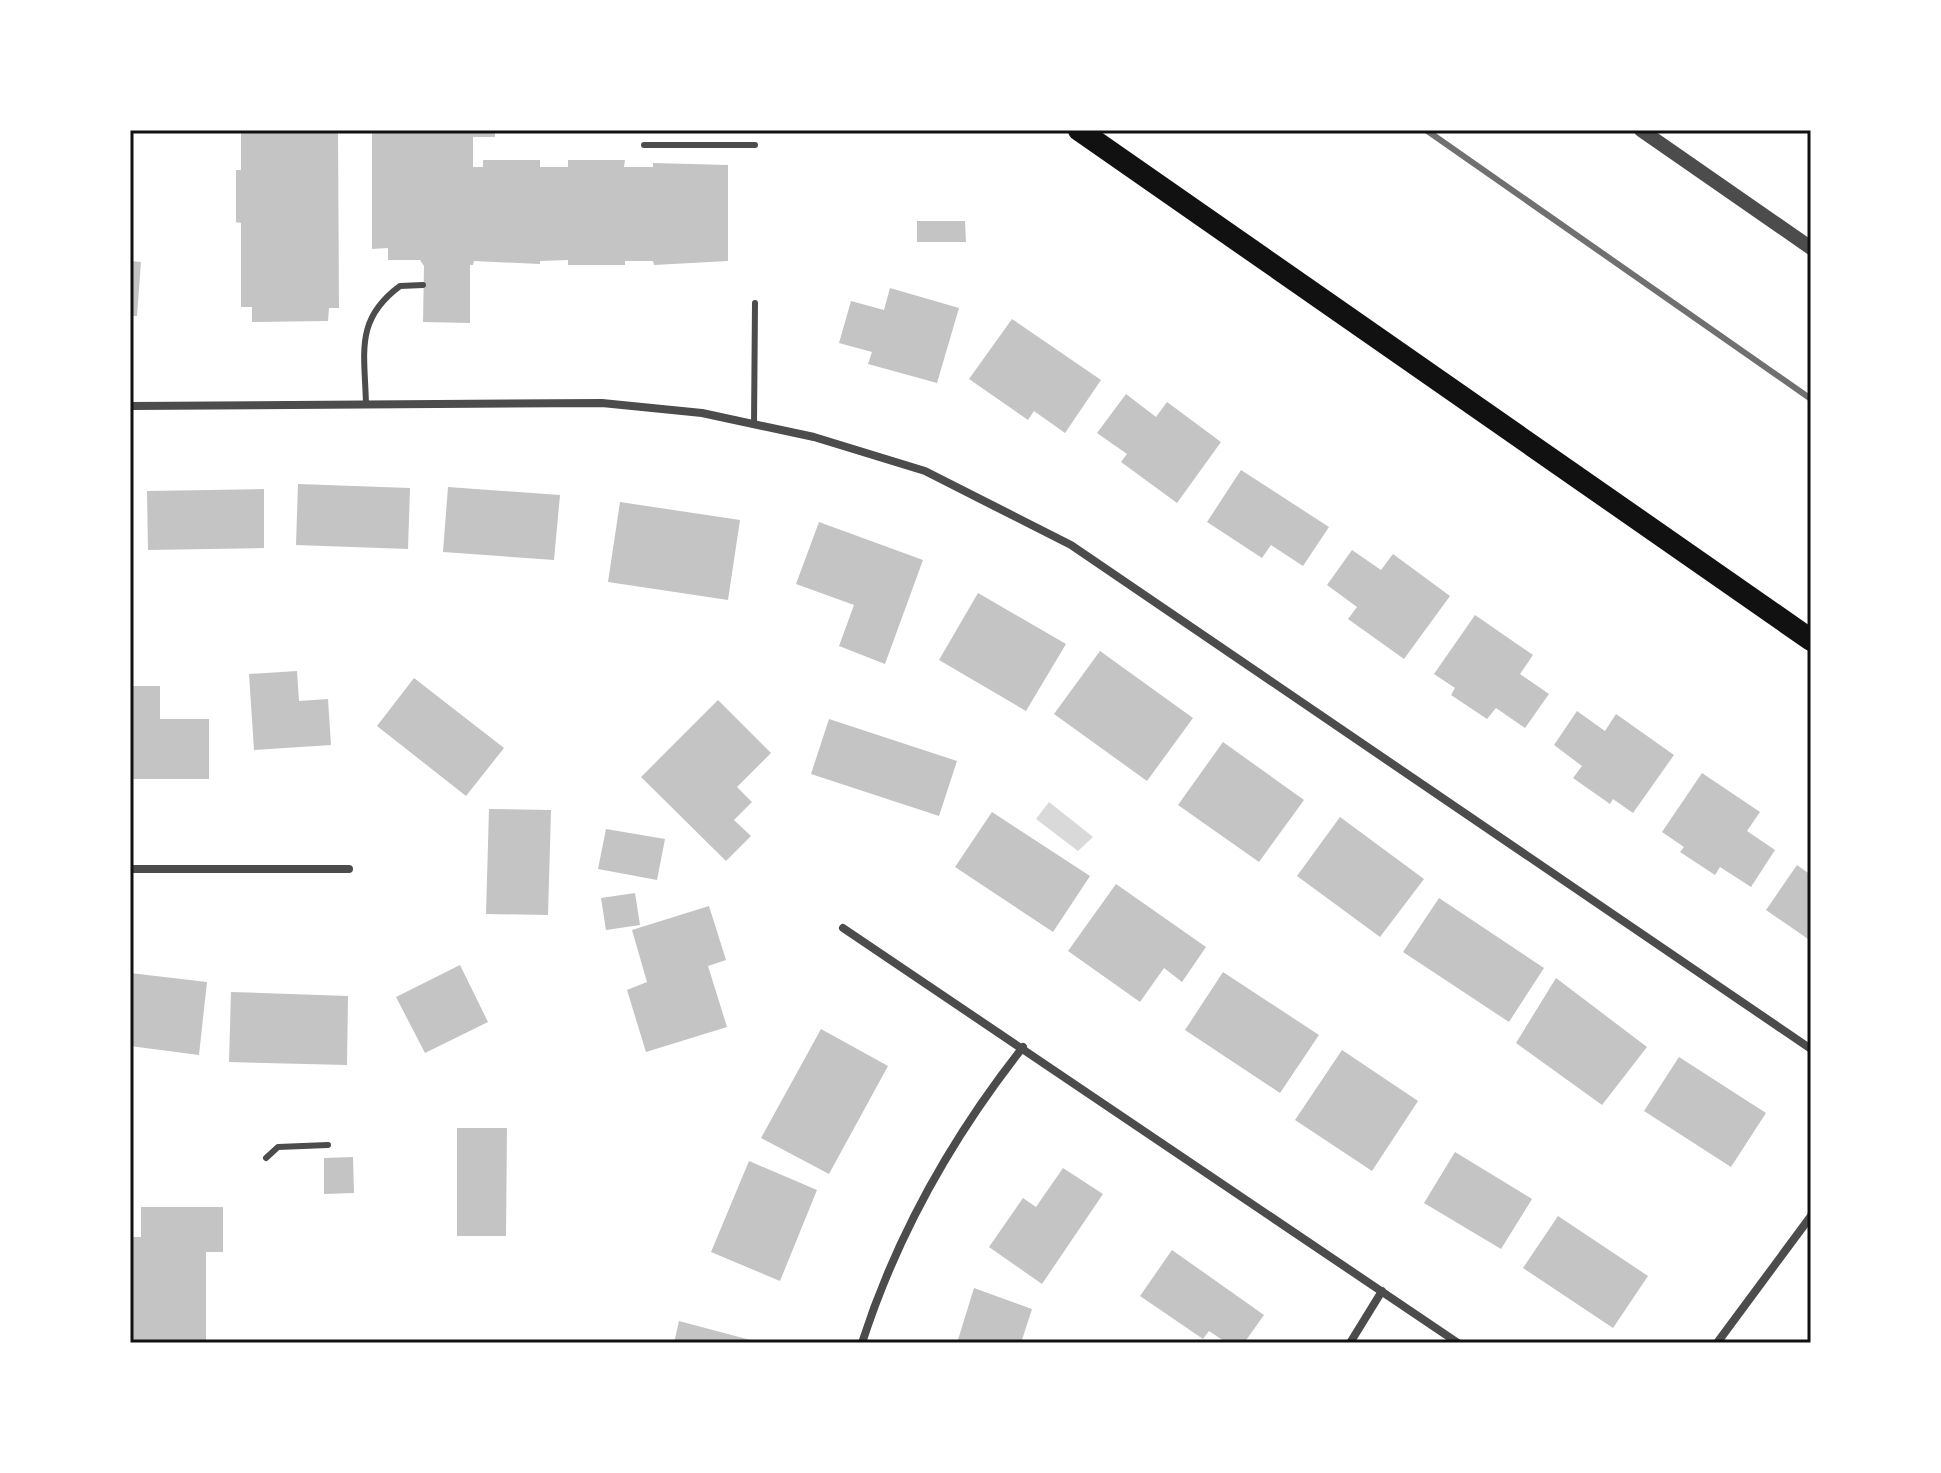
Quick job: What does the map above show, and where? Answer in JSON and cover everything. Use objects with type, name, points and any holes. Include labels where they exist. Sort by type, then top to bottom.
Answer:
[{"type":"highway","points":[[1079,130],[1811,640]]},
{"type":"street","points":[[1641,130],[1811,248]]},
{"type":"street","points":[[130,406],[602,403],[702,413],[814,437],[925,471],[1071,545],[1811,1049]]},
{"type":"street","points":[[130,869],[349,869]]},
{"type":"street","points":[[843,928],[1458,1343]]},
{"type":"street","points":[[862,1343],[894,1255],[918,1204],[940,1166],[1023,1047]]},
{"type":"street","points":[[1717,1343],[1811,1216]]},
{"type":"street","points":[[1350,1343],[1382,1291]]},
{"type":"lane","points":[[644,145],[755,145]]},
{"type":"lane","points":[[366,405],[366,333],[371,314],[381,300],[400,286],[423,285]]},
{"type":"lane","points":[[754,425],[755,303]]},
{"type":"lane","points":[[266,1158],[278,1147],[328,1145]]},
{"type":"shaded area","points":[[1049,802],[1093,837],[1078,851],[1036,819]]},
{"type":"building","points":[[241,130],[338,130],[339,308],[329,308],[328,321],[252,322],[252,307],[241,307],[241,223],[236,222],[236,170],[241,170]]},
{"type":"building","points":[[372,130],[495,130],[495,137],[473,137],[473,167],[483,167],[483,160],[540,160],[540,167],[568,167],[568,160],[625,160],[624,167],[653,167],[653,163],[728,165],[728,261],[654,265],[653,261],[625,261],[625,265],[568,265],[568,260],[540,261],[540,264],[474,261],[470,265],[470,323],[423,322],[424,266],[420,260],[388,260],[388,248],[372,249]]},
{"type":"building","points":[[917,221],[965,221],[966,242],[917,242]]},
{"type":"building","points":[[130,261],[141,262],[137,316],[130,316]]},
{"type":"building","points":[[890,288],[959,308],[937,383],[868,364],[872,352],[839,343],[851,301],[884,310]]},
{"type":"building","points":[[1012,319],[1101,380],[1065,433],[1034,411],[1028,420],[969,379]]},
{"type":"building","points":[[1126,394],[1156,417],[1167,402],[1221,442],[1177,503],[1121,462],[1127,454],[1097,433]]},
{"type":"building","points":[[1241,470],[1329,527],[1303,566],[1271,545],[1262,558],[1207,522]]},
{"type":"building","points":[[298,484],[410,488],[408,549],[296,545]]},
{"type":"building","points":[[448,487],[560,495],[554,560],[443,552]]},
{"type":"building","points":[[264,489],[264,548],[148,550],[147,491]]},
{"type":"building","points":[[620,502],[740,520],[728,600],[608,582]]},
{"type":"building","points":[[819,522],[923,560],[885,664],[839,646],[854,605],[796,584]]},
{"type":"building","points":[[1352,550],[1381,570],[1393,554],[1450,596],[1404,659],[1348,619],[1357,607],[1327,585]]},
{"type":"building","points":[[978,593],[1066,644],[1026,711],[939,660]]},
{"type":"building","points":[[1475,615],[1533,655],[1520,674],[1549,694],[1525,728],[1496,708],[1487,719],[1451,695],[1455,688],[1434,674]]},
{"type":"building","points":[[1100,651],[1193,718],[1147,781],[1054,714]]},
{"type":"building","points":[[297,671],[299,701],[328,699],[331,745],[254,750],[249,674]]},
{"type":"building","points":[[414,678],[504,748],[466,796],[377,726]]},
{"type":"building","points":[[130,686],[160,686],[160,719],[209,719],[209,779],[130,779]]},
{"type":"building","points":[[718,700],[771,753],[737,787],[752,802],[734,820],[751,836],[726,861],[641,777]]},
{"type":"building","points":[[1577,711],[1605,731],[1616,714],[1674,755],[1633,813],[1613,799],[1610,804],[1573,778],[1582,766],[1554,745]]},
{"type":"building","points":[[829,719],[957,761],[939,816],[811,774]]},
{"type":"building","points":[[1223,742],[1304,800],[1259,862],[1178,805]]},
{"type":"building","points":[[1702,773],[1760,812],[1747,831],[1775,850],[1751,887],[1720,867],[1715,875],[1680,852],[1684,847],[1662,832]]},
{"type":"building","points":[[489,809],[551,810],[548,915],[486,914]]},
{"type":"building","points":[[992,812],[1090,876],[1053,932],[955,867]]},
{"type":"building","points":[[1340,817],[1424,879],[1380,937],[1297,876]]},
{"type":"building","points":[[606,829],[665,839],[657,880],[598,869]]},
{"type":"building","points":[[1797,865],[1811,875],[1811,941],[1766,910]]},
{"type":"building","points":[[1116,884],[1206,947],[1182,982],[1164,968],[1140,1002],[1068,951]]},
{"type":"building","points":[[635,893],[640,925],[606,930],[601,898]]},
{"type":"building","points":[[1439,898],[1544,968],[1509,1022],[1403,952]]},
{"type":"building","points":[[709,906],[726,960],[708,966],[727,1027],[646,1052],[627,990],[647,982],[632,930]]},
{"type":"building","points":[[460,965],[488,1022],[425,1053],[396,997]]},
{"type":"building","points":[[1223,972],[1319,1035],[1280,1093],[1185,1030]]},
{"type":"building","points":[[130,973],[207,982],[199,1055],[130,1046]]},
{"type":"building","points":[[1556,978],[1647,1047],[1602,1105],[1516,1043]]},
{"type":"building","points":[[231,992],[348,996],[347,1065],[229,1062]]},
{"type":"building","points":[[821,1029],[888,1066],[829,1174],[761,1138]]},
{"type":"building","points":[[1342,1050],[1418,1101],[1372,1171],[1295,1120]]},
{"type":"building","points":[[1679,1057],[1766,1113],[1731,1167],[1644,1111]]},
{"type":"building","points":[[457,1128],[507,1128],[506,1236],[457,1236]]},
{"type":"building","points":[[1455,1152],[1532,1199],[1501,1249],[1424,1203]]},
{"type":"building","points":[[353,1157],[354,1193],[324,1194],[324,1158]]},
{"type":"building","points":[[749,1161],[817,1190],[780,1281],[711,1252]]},
{"type":"building","points":[[1063,1168],[1103,1194],[1042,1284],[989,1247],[1023,1198],[1036,1207]]},
{"type":"building","points":[[141,1207],[223,1207],[223,1252],[206,1252],[206,1343],[130,1343],[130,1237],[141,1237]]},
{"type":"building","points":[[1558,1216],[1648,1276],[1613,1328],[1523,1268]]},
{"type":"building","points":[[1172,1250],[1264,1315],[1244,1343],[1227,1343],[1209,1331],[1203,1339],[1140,1296]]},
{"type":"building","points":[[974,1288],[1032,1309],[1021,1343],[957,1343]]},
{"type":"building","points":[[679,1321],[758,1342],[758,1343],[674,1343]]},
{"type":"railway","points":[[1426,130],[1811,399]]}]
